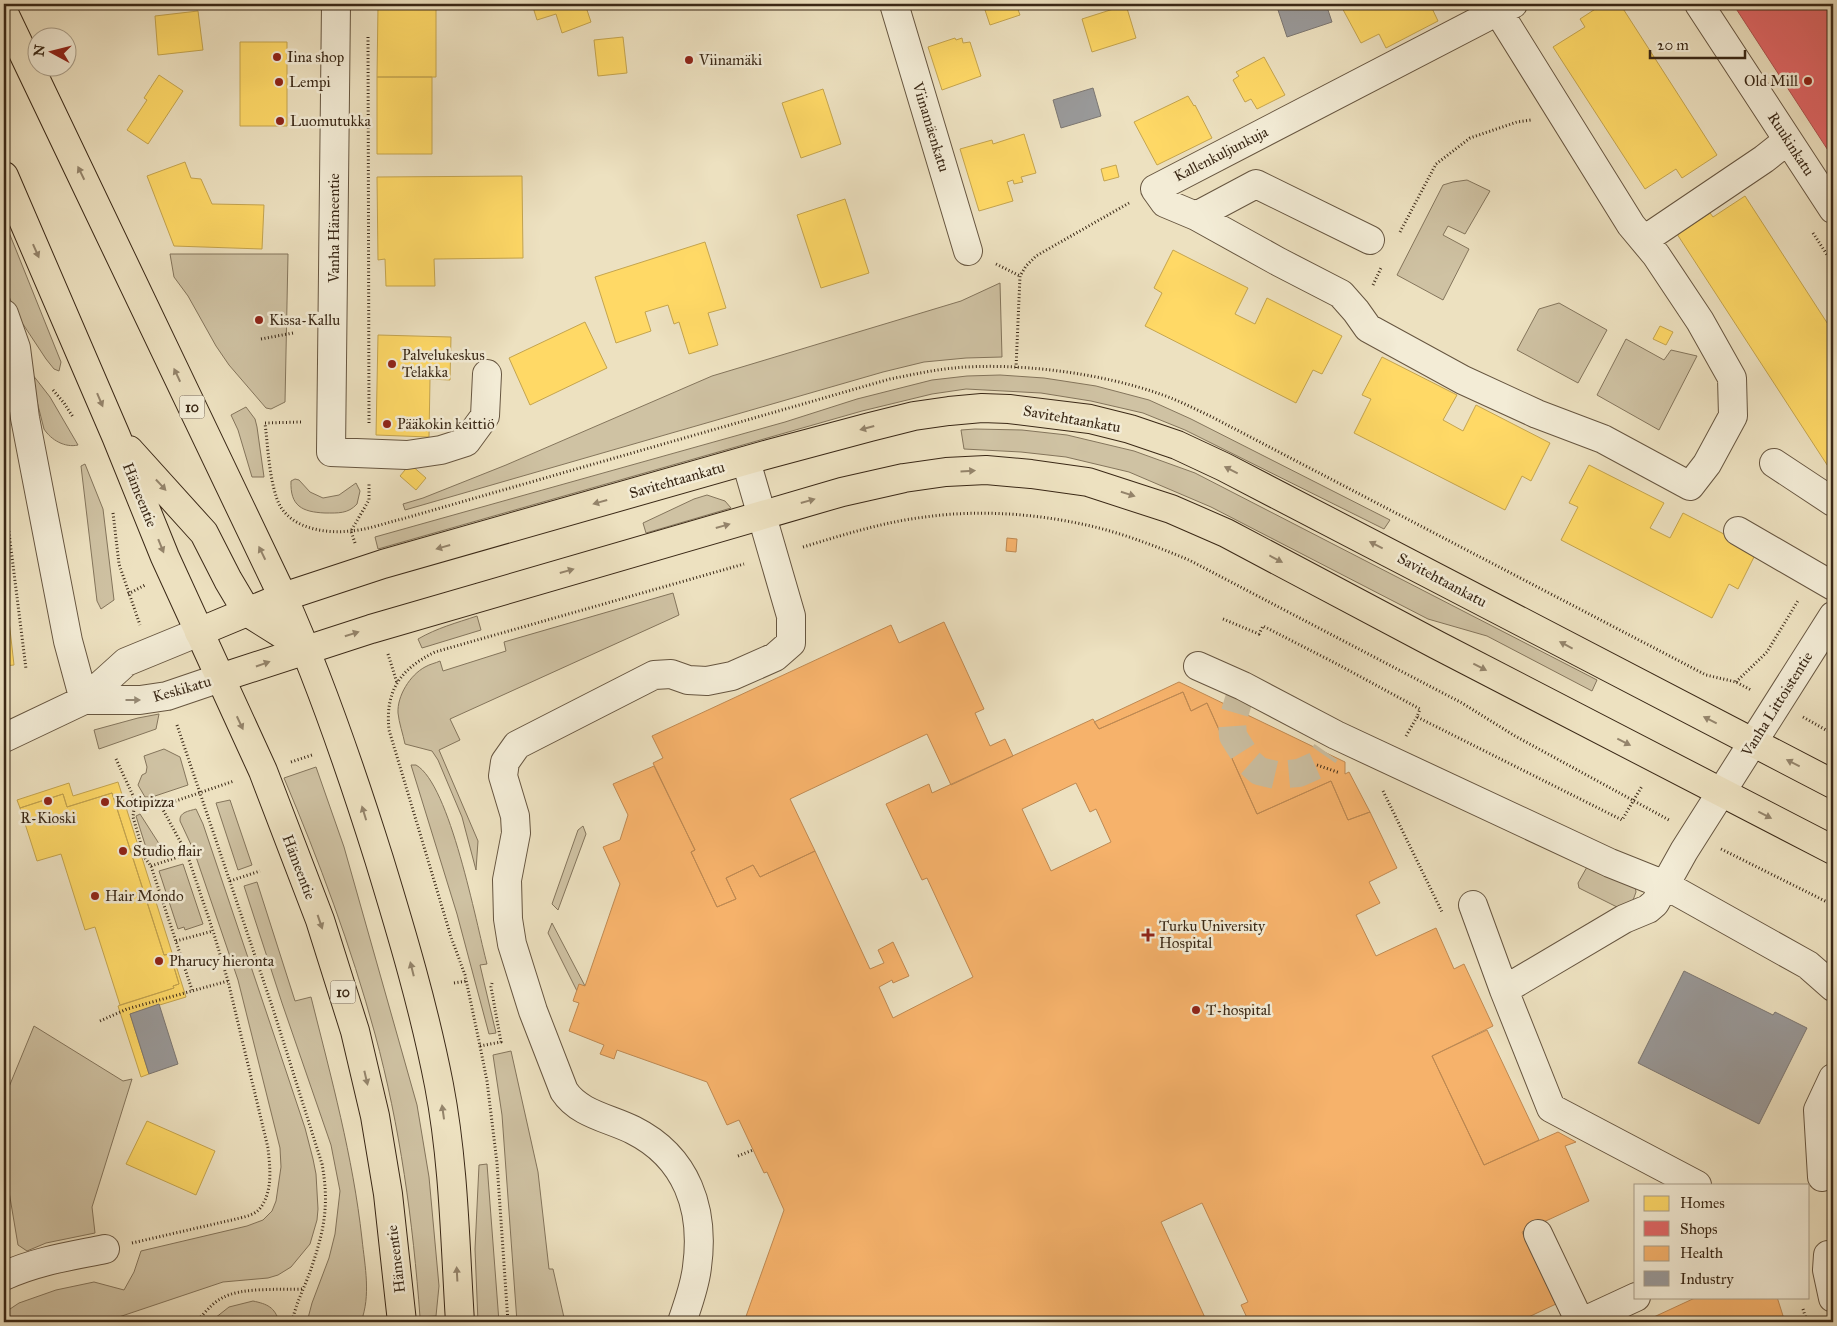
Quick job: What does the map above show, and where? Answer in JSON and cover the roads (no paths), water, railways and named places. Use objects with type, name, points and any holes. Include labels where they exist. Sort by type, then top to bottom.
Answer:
[{"type":"main road","name":"10","points":[[8,22],[283,597],[306,649],[348,762],[407,950],[424,1016],[439,1087],[448,1144],[460,1322]]},
{"type":"main road","name":"Hämeentie","points":[[4,176],[116,436],[165,557],[263,771],[320,920],[355,1031],[375,1116],[388,1194],[402,1322]]},
{"type":"main road","name":"Savitehtaankatu","points":[[199,632],[283,597],[390,562],[746,461],[914,416],[982,408],[1009,409],[1090,419],[1130,429],[1177,445],[1224,466],[1833,784]]},
{"type":"main road","name":"Hämeentie","points":[[116,436],[204,533],[228,580],[248,612],[306,649]]},
{"type":"main road","points":[[220,678],[306,649],[842,492],[904,478],[946,472],[986,470],[1031,474],[1088,482],[1171,509],[1226,533],[1833,850]]},
{"type":"street","points":[[8,22],[15,4]]},
{"type":"street","name":"Vanha Hämeentie","points":[[336,4],[331,452],[407,455],[441,450],[466,442],[485,416],[487,374]]},
{"type":"street","name":"Viinamäenkatu","points":[[894,4],[968,251]]},
{"type":"street","name":"Ruukinkatu","points":[[1699,4],[1833,209]]},
{"type":"street","points":[[1196,216],[1342,294],[1368,328],[1463,380],[1537,414],[1603,440],[1690,486],[1707,464],[1733,416],[1732,378],[1700,321],[1656,255],[1631,225],[1562,115],[1506,7]]},
{"type":"street","name":"Kallenkuljunkuja","points":[[1196,216],[1165,203],[1155,189],[1506,7]]},
{"type":"street","points":[[1644,240],[1788,140]]},
{"type":"street","points":[[1196,216],[1256,184],[1370,240]]},
{"type":"street","points":[[4,314],[16,348],[25,418],[68,641],[84,700]]},
{"type":"street","points":[[682,1322],[697,1267],[698,1239],[692,1193],[680,1171],[655,1142],[632,1129],[586,1110],[570,1100],[564,1091],[532,1011],[511,936],[508,919],[507,880],[516,833],[515,816],[503,776],[505,762],[517,744],[654,675],[671,674],[688,680],[707,681],[732,676],[774,657],[791,643],[791,616],[746,461]]},
{"type":"street","points":[[1774,463],[1833,502]]},
{"type":"street","points":[[1738,531],[1824,580]]},
{"type":"street","name":"Vanha Littoistentie","points":[[1504,990],[1624,919],[1648,909],[1655,903],[1694,835],[1833,616]]},
{"type":"street","name":"Keskikatu","points":[[4,738],[84,700],[126,662],[199,632]]},
{"type":"street","points":[[1198,666],[1243,686],[1326,751],[1665,885],[1808,965],[1833,987]]},
{"type":"street","name":"Keskikatu","points":[[84,700],[140,700],[167,696],[220,678]]},
{"type":"street","points":[[1474,905],[1504,990],[1551,1108],[1695,1184]]},
{"type":"street","points":[[1821,1179],[1818,1110],[1833,1078]]},
{"type":"street","points":[[1538,1234],[1581,1322],[1634,1298]]},
{"type":"street","points":[[4,1276],[16,1270],[48,1261],[105,1249]]},
{"type":"street","points":[[1823,1252],[1833,1298]]},
{"type":"tunnel","points":[[1243,686],[1232,722],[1233,736],[1250,763],[1259,771],[1276,775],[1299,773],[1317,765],[1326,752]]},
{"type":"place","name":"Iina shop","points":[[277,57]]},
{"type":"place","name":"Viinamäki","points":[[689,60]]},
{"type":"place","name":"Old Mill","points":[[1808,81]]},
{"type":"place","name":"Lempi","points":[[279,82]]},
{"type":"place","name":"Luomutukka","points":[[280,121]]},
{"type":"place","name":"Kissa-Kallu","points":[[259,320]]},
{"type":"place","name":"Palvelukeskus Telakka","points":[[392,364]]},
{"type":"place","name":"Pääkokin keittiö","points":[[387,424]]},
{"type":"place","name":"R-Kioski","points":[[48,801]]},
{"type":"place","name":"Kotipizza","points":[[105,802]]},
{"type":"place","name":"Studio flair","points":[[123,851]]},
{"type":"place","name":"Hair Mondo","points":[[95,896]]},
{"type":"place","name":"Turku University Hospital","points":[[1148,935]]},
{"type":"place","name":"Pharucy hieronta","points":[[159,961]]},
{"type":"place","name":"T-hospital","points":[[1196,1010]]}]
